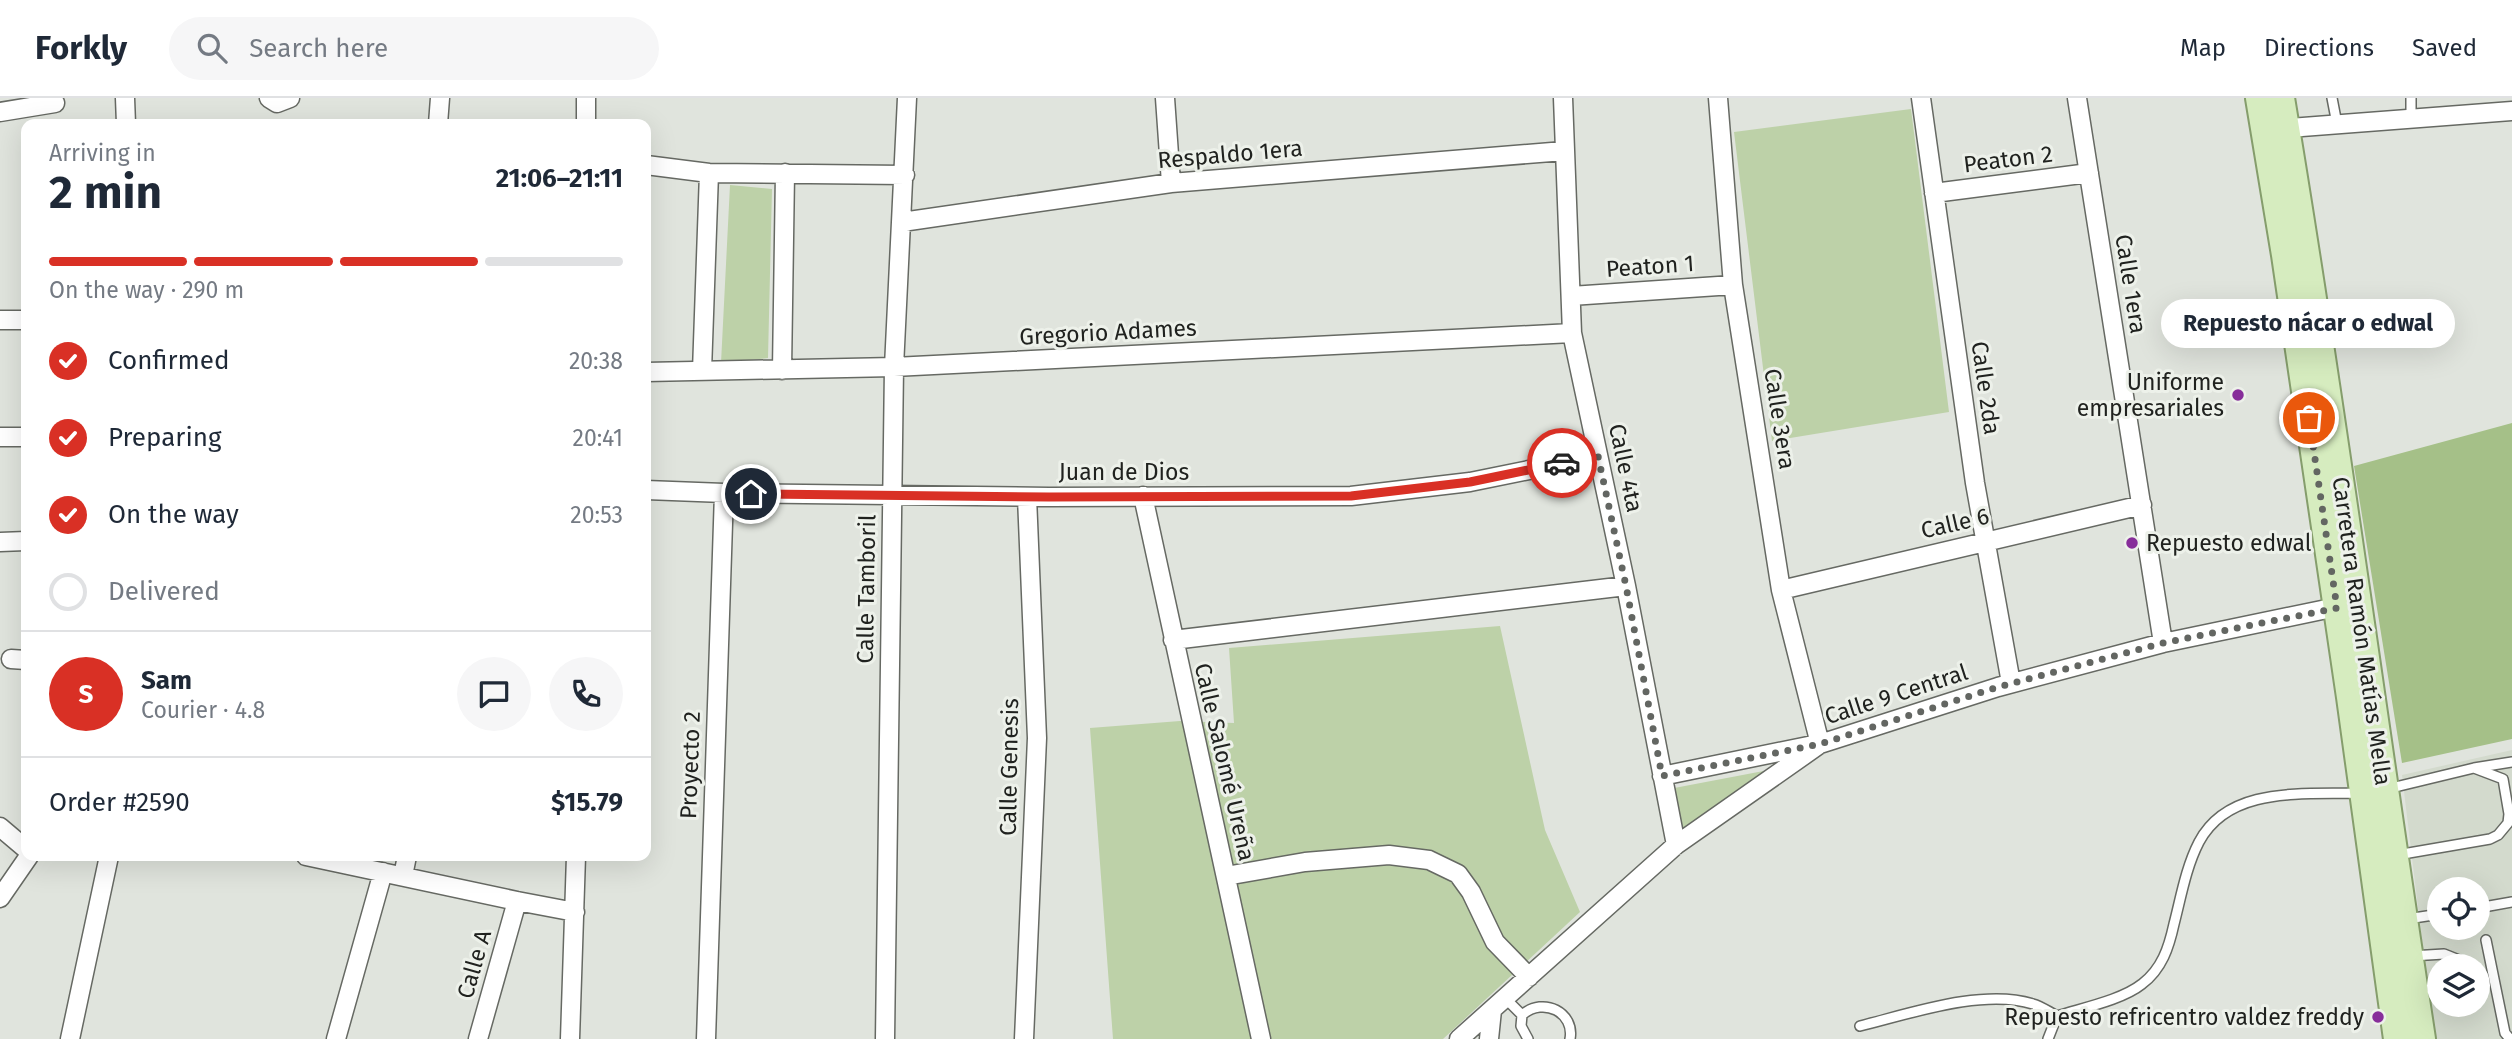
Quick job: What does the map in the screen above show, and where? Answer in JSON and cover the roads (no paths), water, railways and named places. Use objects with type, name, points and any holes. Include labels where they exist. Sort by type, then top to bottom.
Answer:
[{"type":"main road","name":"Carretera Ramón Matías Mella","points":[[2259,98],[2275,129],[2348,605],[2374,791],[2397,1039]]},
{"type":"main road","name":"Carretera Ramón Matías Mella","points":[[2275,129],[2281,98]]},
{"type":"main road","name":"Carretera Ramón Matías Mella","points":[[2374,791],[2394,856],[2422,1039]]},
{"type":"street","points":[[125,98],[126,119]]},
{"type":"street","points":[[270,100],[277,103],[290,98]]},
{"type":"street","points":[[438,119],[440,98]]},
{"type":"street","points":[[586,98],[586,119]]},
{"type":"street","name":"Calle Tamboril","points":[[885,1039],[891,495],[894,367],[907,98]]},
{"type":"street","points":[[1165,98],[1171,183]]},
{"type":"street","name":"Calle 4ta","points":[[1563,98],[1572,333],[1626,586],[1676,845]]},
{"type":"street","name":"Calle 3era","points":[[1718,98],[1733,285],[1781,590],[1820,744]]},
{"type":"street","name":"Calle 2da","points":[[1921,98],[1975,483],[2011,683]]},
{"type":"street","name":"Calle 1era","points":[[2077,98],[2163,643]]},
{"type":"street","points":[[0,112],[55,103]]},
{"type":"street","points":[[2275,129],[2512,111]]},
{"type":"street","name":"Respaldo 1era","points":[[902,222],[1171,183],[1564,151]]},
{"type":"street","points":[[651,166],[709,173],[905,175]]},
{"type":"street","points":[[702,371],[709,173]]},
{"type":"street","points":[[782,370],[785,173]]},
{"type":"street","name":"Peaton 2","points":[[1934,193],[2089,173]]},
{"type":"street","name":"Peaton 1","points":[[1571,296],[1733,285]]},
{"type":"street","points":[[0,320],[21,320]]},
{"type":"street","name":"Gregorio Adames","points":[[651,372],[894,367],[1572,333]]},
{"type":"street","points":[[0,437],[21,437]]},
{"type":"street","name":"Juan de Dios","points":[[651,490],[891,495],[1351,496],[1470,482],[1598,456]]},
{"type":"street","name":"Proyecto 2","points":[[706,1039],[724,493]]},
{"type":"street","name":"Calle Genesis","points":[[1024,1039],[1037,738],[1027,496]]},
{"type":"street","name":"Calle Salomé Ureña","points":[[1143,496],[1172,640],[1261,1039]]},
{"type":"street","name":"Calle 6","points":[[1781,590],[2142,505]]},
{"type":"street","points":[[0,542],[21,541]]},
{"type":"street","points":[[1172,640],[1626,586]]},
{"type":"street","name":"Calle 9 Central","points":[[1459,1039],[1676,845],[1820,744],[2011,683],[2163,643],[2348,605]]},
{"type":"street","points":[[1662,776],[1820,744]]},
{"type":"street","points":[[0,828],[21,845]]},
{"type":"street","points":[[1226,876],[1306,862],[1389,855],[1429,860],[1458,874],[1471,892],[1496,942],[1529,976]]},
{"type":"street","points":[[0,898],[26,861]]},
{"type":"street","points":[[70,1039],[108,861]]},
{"type":"street","points":[[340,861],[575,912]]},
{"type":"street","points":[[403,876],[406,861]]},
{"type":"street","points":[[570,1039],[576,861]]},
{"type":"street","points":[[336,1039],[383,872]]},
{"type":"street","name":"Calle A","points":[[478,1039],[517,901]]},
{"type":"street","points":[[1489,1039],[1498,1004]]},
{"type":"lane","points":[[2332,98],[2337,124]]},
{"type":"lane","points":[[2411,98],[2411,118]]},
{"type":"lane","points":[[1860,1026],[1957,1003],[2000,999],[2033,1004],[2057,1016],[2116,997],[2141,985],[2159,967],[2169,946],[2199,841],[2218,816],[2244,802],[2277,795],[2374,791],[2512,762]]},
{"type":"lane","points":[[2394,856],[2490,839],[2498,835],[2508,823],[2507,778],[2474,768]]},
{"type":"lane","points":[[2490,906],[2512,902]]},
{"type":"lane","points":[[2403,920],[2427,916]]},
{"type":"lane","points":[[2486,940],[2505,1033],[2510,1039]]},
{"type":"lane","points":[[2409,956],[2427,955]]},
{"type":"lane","points":[[1498,1004],[1522,1015]]},
{"type":"lane","points":[[1528,1039],[1521,1026],[1522,1015],[1539,1005],[1557,1011],[1570,1025],[1570,1039]]},
{"type":"lane","points":[[2048,1039],[2057,1016]]},
{"type":"place","name":"Uniforme empresariales","points":[[2238,395]]},
{"type":"place","name":"Repuesto nácar o edwal","points":[[2309,418]]},
{"type":"place","name":"Repuesto edwal","points":[[2132,543]]},
{"type":"place","name":"Repuesto refricentro valdez freddy","points":[[2378,1017]]}]
